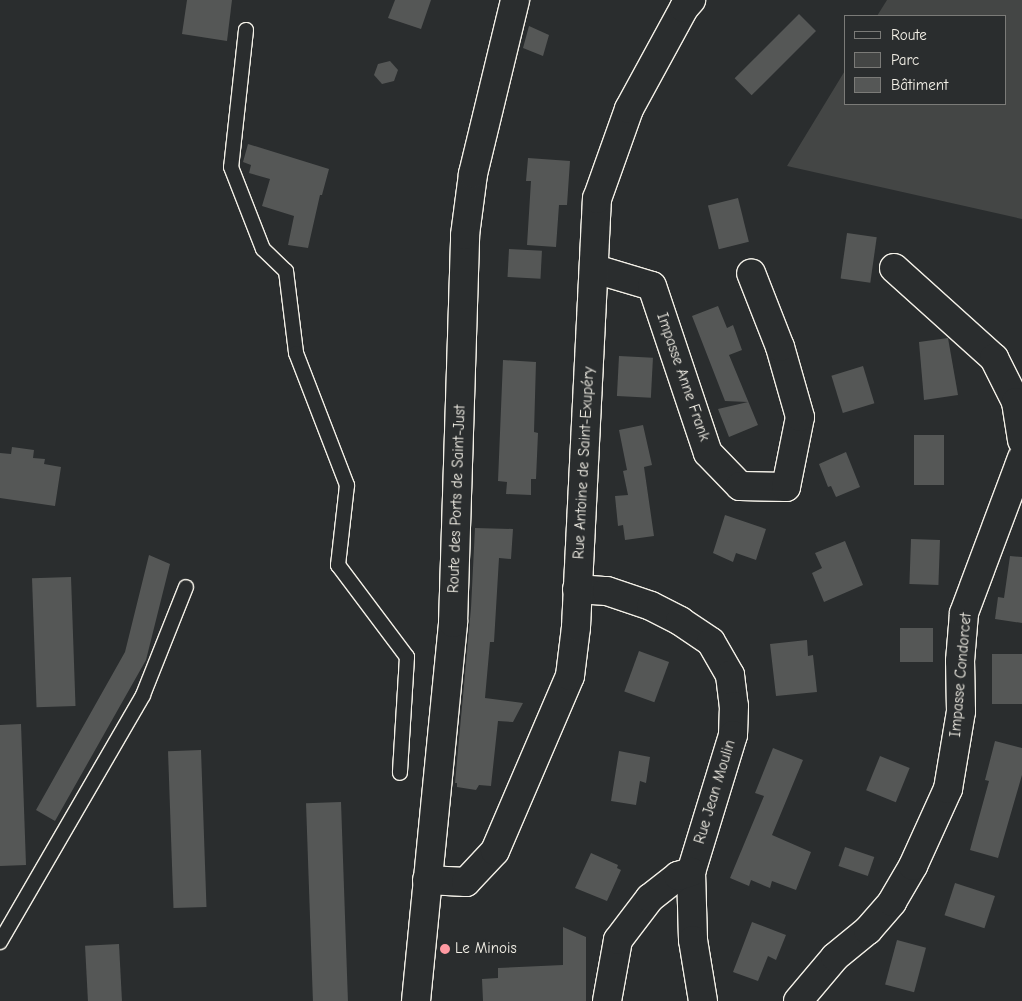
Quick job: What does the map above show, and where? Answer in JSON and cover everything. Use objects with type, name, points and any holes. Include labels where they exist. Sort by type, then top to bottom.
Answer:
[{"type":"street","name":"Route des Ports de Saint-Just","points":[[416,1001],[453,623],[465,235],[473,174],[515,0]]},
{"type":"street","name":"Rue Antoine de Saint-Exupéry","points":[[427,880],[466,882],[495,851],[570,676],[577,589],[595,269],[597,199],[626,118],[684,8],[691,0]]},
{"type":"street","points":[[894,268],[994,358],[1016,402],[1022,440]]},
{"type":"street","name":"Impasse Anne Frank","points":[[595,269],[652,286],[708,453],[740,486],[786,488],[800,417],[780,347],[751,273]]},
{"type":"street","name":"Impasse Condorcet","points":[[806,997],[835,957],[868,930],[892,902],[912,866],[948,789],[961,711],[960,661],[964,613],[1022,458]]},
{"type":"street","name":"Rue Jean Moulin","points":[[577,589],[607,591],[651,606],[680,622],[711,642],[730,675],[734,706],[733,735],[691,872],[693,940],[702,1001]]},
{"type":"street","points":[[607,1001],[618,940],[650,898],[678,876],[691,872]]},
{"type":"lane","points":[[246,30],[231,166],[263,249],[286,271],[296,353],[347,485],[338,565],[407,657],[400,773]]},
{"type":"lane","points":[[0,942],[143,695],[186,588]]},
{"type":"green space","points":[[887,0],[1022,0],[1022,219],[787,166],[844,72],[844,105],[1007,105],[1007,15],[878,15]]},
{"type":"building","points":[[187,0],[232,0],[227,41],[182,34]]},
{"type":"building","points":[[395,0],[431,0],[421,29],[388,18]]},
{"type":"building","points":[[799,14],[816,31],[752,95],[735,78]]},
{"type":"building","points":[[529,26],[549,35],[543,56],[523,48]]},
{"type":"building","points":[[390,61],[398,70],[394,81],[382,84],[374,75],[378,64]]},
{"type":"building","points":[[248,144],[329,169],[322,195],[320,195],[308,248],[288,245],[294,216],[262,206],[270,179],[249,173],[251,165],[243,162]]},
{"type":"building","points":[[528,158],[570,161],[567,205],[559,205],[556,247],[527,245],[531,181],[526,181]]},
{"type":"building","points":[[738,198],[749,242],[719,249],[708,205]]},
{"type":"building","points":[[847,233],[877,237],[870,283],[841,279]]},
{"type":"building","points":[[509,249],[542,251],[540,279],[508,277]]},
{"type":"building","points":[[718,306],[727,328],[733,325],[742,350],[729,355],[758,425],[729,437],[718,409],[748,402],[725,401],[692,316]]},
{"type":"building","points":[[948,338],[958,395],[924,400],[919,342]]},
{"type":"building","points":[[619,356],[653,358],[651,398],[617,396]]},
{"type":"building","points":[[503,360],[536,362],[534,432],[538,433],[536,479],[531,479],[531,495],[506,494],[507,482],[498,481]]},
{"type":"building","points":[[863,366],[874,403],[843,413],[831,376]]},
{"type":"building","points":[[643,425],[652,465],[644,467],[654,536],[625,540],[623,525],[618,526],[615,496],[628,495],[623,471],[627,470],[619,430]]},
{"type":"building","points":[[914,435],[944,435],[944,485],[914,485]]},
{"type":"building","points":[[12,447],[34,450],[33,458],[45,459],[44,464],[61,467],[55,506],[0,498],[0,453],[11,454]]},
{"type":"building","points":[[846,452],[860,487],[836,497],[831,486],[828,487],[819,464]]},
{"type":"building","points":[[725,515],[766,529],[756,560],[736,553],[733,562],[713,553]]},
{"type":"building","points":[[475,528],[513,529],[511,559],[499,558],[494,642],[490,642],[485,698],[523,703],[513,722],[498,721],[491,786],[479,785],[476,790],[457,787],[457,783],[455,783],[471,608]]},
{"type":"building","points":[[911,539],[940,540],[938,585],[909,584]]},
{"type":"building","points":[[845,541],[863,585],[824,602],[812,573],[822,568],[815,553]]},
{"type":"building","points":[[149,555],[170,564],[146,660],[55,821],[36,810],[125,652]]},
{"type":"building","points":[[1010,556],[1022,557],[1022,623],[995,619],[998,597],[1004,598]]},
{"type":"building","points":[[71,577],[76,706],[37,707],[32,578]]},
{"type":"building","points":[[900,628],[933,628],[933,662],[900,662]]},
{"type":"building","points":[[807,640],[808,656],[813,655],[817,692],[776,696],[770,644]]},
{"type":"building","points":[[639,651],[669,662],[654,702],[624,691]]},
{"type":"building","points":[[992,654],[1022,654],[1022,704],[992,704]]},
{"type":"building","points":[[21,724],[26,865],[0,866],[0,725]]},
{"type":"building","points":[[995,741],[1022,748],[1022,775],[998,858],[970,850],[989,781],[985,780]]},
{"type":"building","points":[[773,748],[803,760],[772,835],[811,852],[796,890],[772,881],[770,888],[751,880],[749,886],[730,878],[764,796],[755,793]]},
{"type":"building","points":[[201,750],[206,907],[173,908],[168,751]]},
{"type":"building","points":[[619,751],[650,757],[646,783],[640,781],[636,805],[611,801]]},
{"type":"building","points":[[880,756],[910,768],[896,802],[866,790]]},
{"type":"building","points":[[341,802],[348,1001],[313,1001],[306,803]]},
{"type":"building","points":[[845,847],[874,857],[868,876],[838,866]]},
{"type":"building","points":[[591,853],[618,865],[617,868],[621,870],[607,901],[575,888]]},
{"type":"building","points":[[955,883],[995,896],[984,928],[944,915]]},
{"type":"building","points":[[752,922],[786,935],[776,960],[768,956],[758,981],[733,972]]},
{"type":"building","points":[[563,927],[586,937],[586,1001],[483,1001],[482,979],[498,978],[498,968],[563,965]]},
{"type":"building","points":[[897,940],[926,948],[914,992],[885,984]]},
{"type":"building","points":[[119,944],[122,1001],[88,1001],[85,946]]},
{"type":"place","name":"Le Minois","points":[[445,949]]}]
